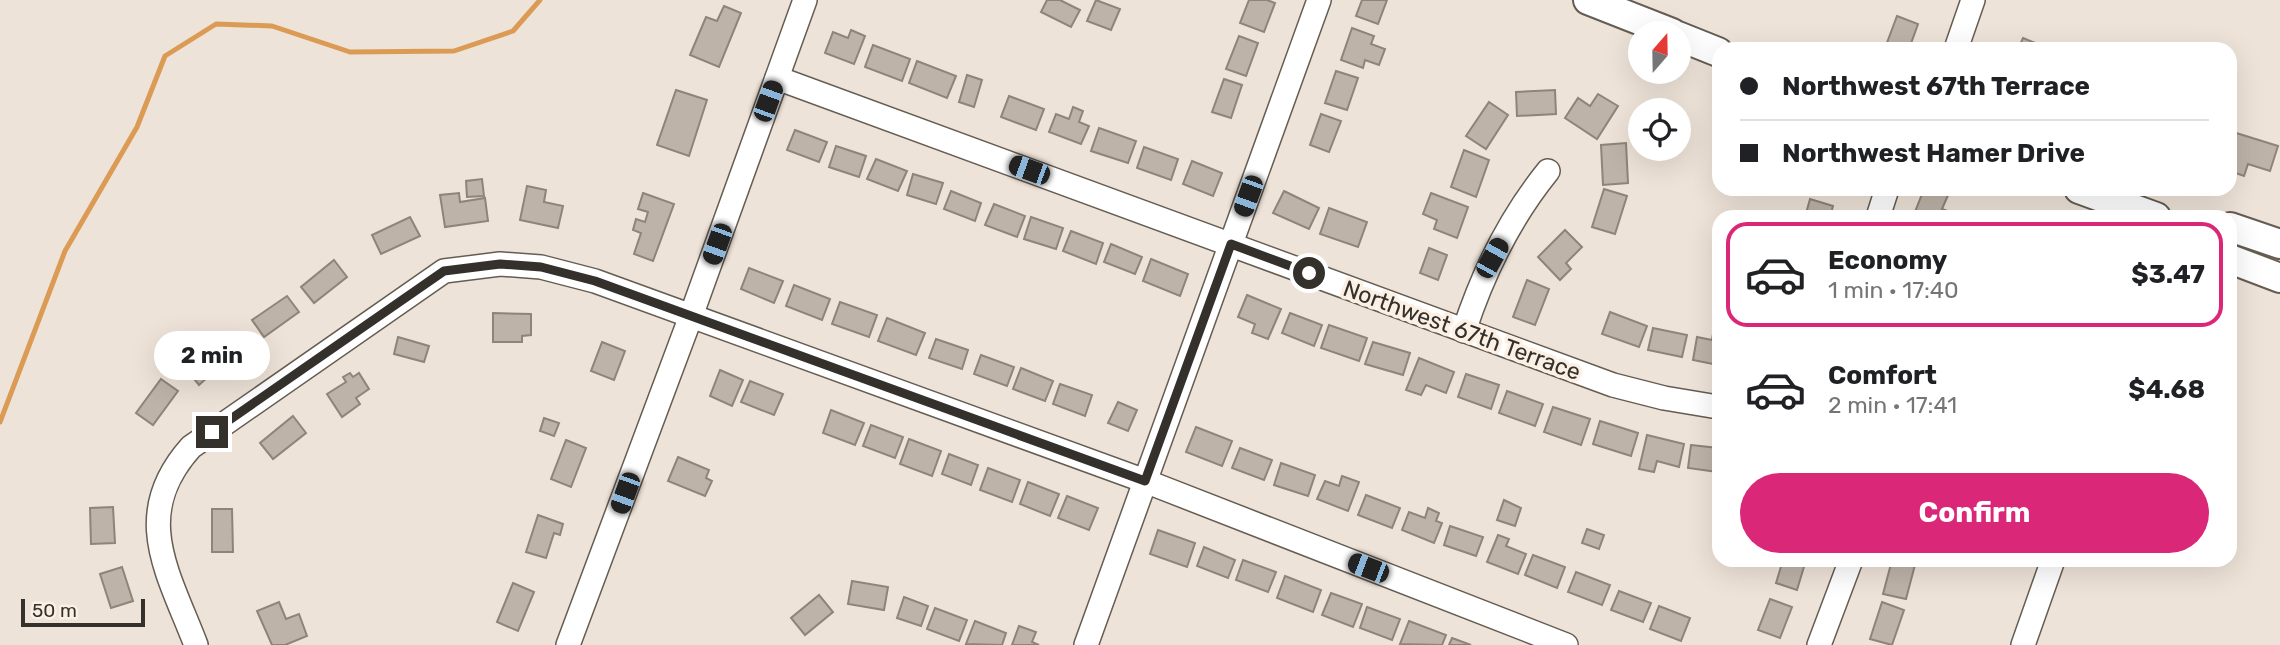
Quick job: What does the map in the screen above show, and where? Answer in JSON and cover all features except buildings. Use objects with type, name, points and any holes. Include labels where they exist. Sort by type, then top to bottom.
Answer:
[{"type":"main road","points":[[1592,1],[1642,21]]},
{"type":"main road","points":[[1691,41],[1712,50]]},
{"type":"main road","points":[[2098,196],[2137,210]]},
{"type":"main road","points":[[2237,229],[2280,244]]},
{"type":"main road","points":[[2237,262],[2280,278]]},
{"type":"street","points":[[568,645],[805,0]]},
{"type":"street","points":[[1086,645],[1319,0]]},
{"type":"street","points":[[1958,42],[1973,0]]},
{"type":"street","name":"Northwest 67th Terrace","points":[[777,78],[1613,385],[1664,398],[1712,406]]},
{"type":"street","points":[[1464,331],[1492,258],[1513,219],[1548,171]]},
{"type":"street","points":[[195,645],[158,545],[158,509],[163,488],[175,465],[191,447],[444,271],[500,264],[541,267],[595,281],[1145,481],[1566,645]]},
{"type":"street","points":[[1819,645],[1848,567]]},
{"type":"street","points":[[2023,645],[2051,567]]},
{"type":"waterway","points":[[0,422],[65,251],[137,127],[165,56],[216,24],[272,26],[350,52],[454,51],[513,31],[540,0]]},
{"type":"route","points":[[212,432],[444,271],[500,264],[541,267],[595,281],[1145,481],[1231,244],[1309,273]]}]
